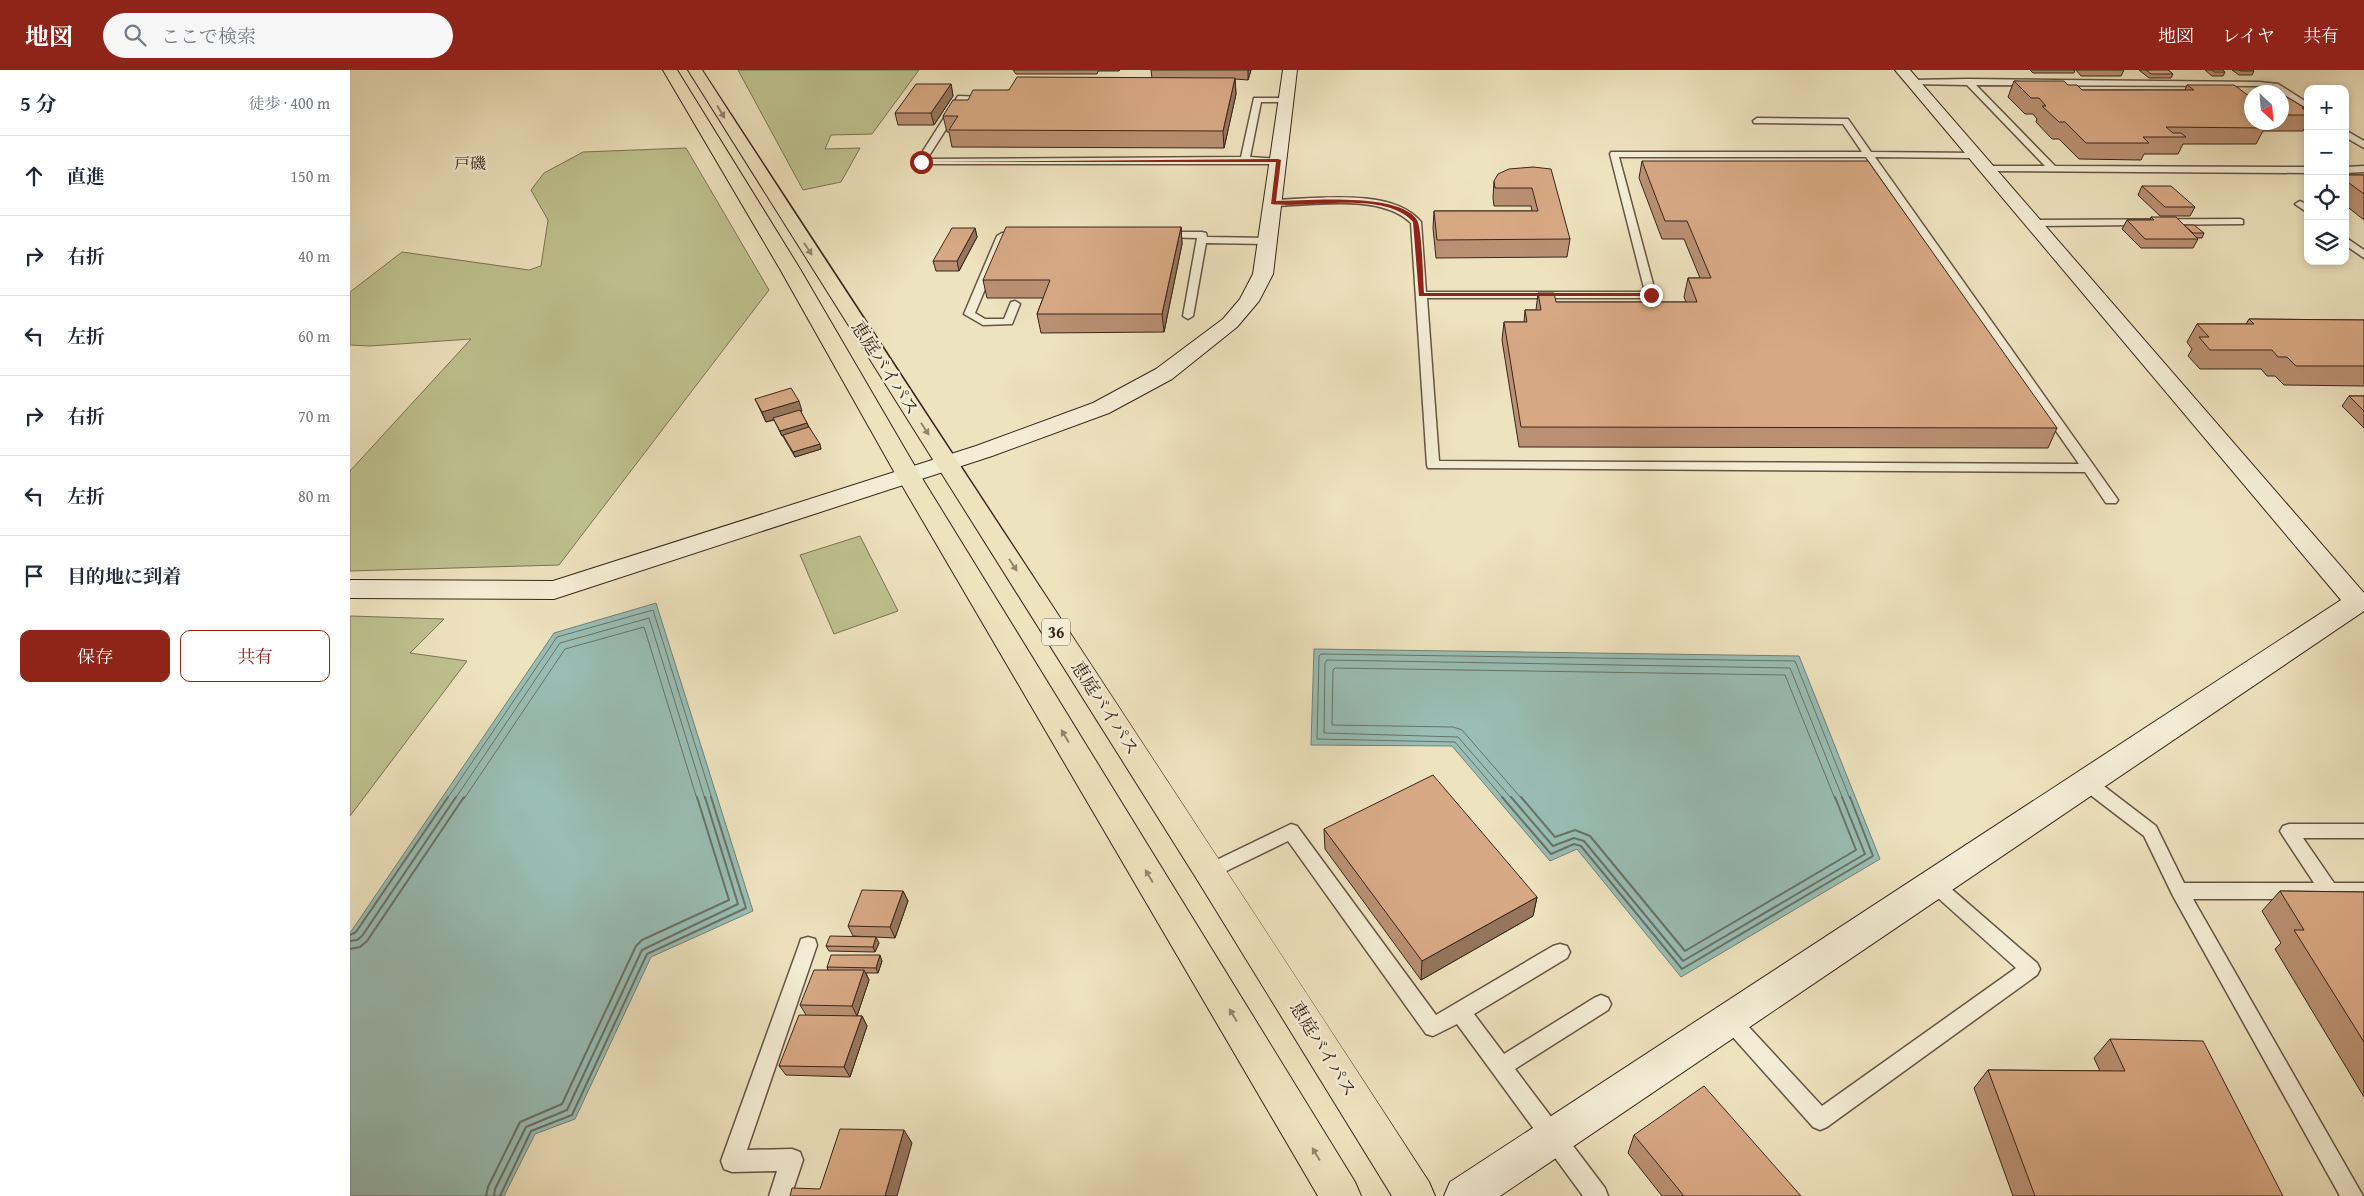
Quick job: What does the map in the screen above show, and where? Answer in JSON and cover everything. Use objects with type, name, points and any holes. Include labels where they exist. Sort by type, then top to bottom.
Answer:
[{"type":"highway","name":"恵庭バイパス","points":[[670,70],[790,270],[908,475],[1342,1196]]},
{"type":"highway","name":"恵庭バイパス","points":[[695,70],[816,262],[948,463],[1210,871],[1415,1196]]},
{"type":"street","points":[[350,589],[554,590],[948,463],[1101,408],[1164,374],[1230,323],[1249,301],[1263,274],[1290,70]]},
{"type":"street","points":[[1464,1196],[2086,782],[2361,602],[1907,76]]},
{"type":"lane","points":[[1907,76],[1968,81],[2259,84],[2275,86],[2304,104]]},
{"type":"lane","points":[[1968,81],[2052,169]]},
{"type":"lane","points":[[996,99],[961,98],[921,162],[1278,160]]},
{"type":"lane","points":[[1245,160],[1257,100],[1286,100]]},
{"type":"lane","points":[[1757,121],[1845,121],[2111,500]]},
{"type":"lane","points":[[2349,136],[2364,145]]},
{"type":"lane","points":[[1421,295],[1651,295],[1614,154],[1868,154],[1980,161],[2052,169],[2304,170]]},
{"type":"lane","points":[[2349,170],[2364,169]]},
{"type":"lane","points":[[1273,203],[1374,202],[1393,206],[1407,212],[1416,222],[1433,465],[2088,468]]},
{"type":"lane","points":[[2033,223],[2240,222]]},
{"type":"lane","points":[[1152,235],[1202,235],[1188,316]]},
{"type":"lane","points":[[1016,304],[1008,322],[983,322],[969,314],[1002,236],[1032,236]]},
{"type":"lane","points":[[1202,240],[1268,241]]},
{"type":"lane","points":[[2349,243],[2364,255]]},
{"type":"lane","points":[[2086,782],[2150,831],[2179,891],[2352,1196]]},
{"type":"lane","points":[[1210,871],[1291,831],[1433,1027],[1560,952]]},
{"type":"lane","points":[[2330,891],[2290,831],[2364,831]]},
{"type":"lane","points":[[1729,1019],[1820,1120],[2030,969],[1934,884]]},
{"type":"lane","points":[[2179,891],[2364,891]]},
{"type":"lane","points":[[780,1196],[792,1160],[732,1161],[808,945]]},
{"type":"lane","points":[[1501,1067],[1602,1004]]},
{"type":"lane","points":[[1460,1012],[1597,1196]]},
{"type":"green space","points":[[738,70],[919,70],[872,134],[831,135],[825,149],[860,148],[841,182],[803,190]]},
{"type":"green space","points":[[686,148],[769,290],[559,565],[350,571],[350,471],[471,339],[370,346],[350,345],[350,292],[402,252],[529,270],[541,266],[548,220],[531,190],[544,173],[583,152]]},
{"type":"green space","points":[[860,536],[898,611],[834,634],[800,555]]},
{"type":"green space","points":[[350,616],[444,619],[410,653],[467,661],[350,816]]},
{"type":"water","points":[[656,603],[753,911],[651,957],[575,1119],[535,1134],[504,1196],[350,1196],[350,933],[554,633]]},
{"type":"water","points":[[1314,649],[1799,656],[1880,859],[1681,977],[1577,849],[1550,861],[1452,746],[1311,745]]},
{"type":"building","points":[[2146,70],[2168,70],[2173,74],[2151,74]]},
{"type":"building","points":[[2212,70],[2223,70],[2225,72],[2214,72]]},
{"type":"building","points":[[1017,77],[1235,78],[1223,131],[949,130],[958,116],[943,116],[953,100],[968,100],[973,90],[1009,90]]},
{"type":"building","points":[[2014,81],[2064,81],[2068,85],[2077,85],[2082,90],[2194,90],[2187,85],[2234,85],[2244,92],[2244,128],[2166,127],[2173,133],[2181,133],[2186,137],[2143,137],[2149,143],[2086,143],[2065,122],[2059,122],[2042,106],[2046,106],[2039,98],[2031,98]]},
{"type":"building","points":[[916,84],[951,84],[931,113],[895,113]]},
{"type":"building","points":[[2289,98],[2304,107],[2302,108],[2304,109],[2304,115],[2289,115]]},
{"type":"building","points":[[1642,161],[1868,161],[2057,428],[1521,427],[1504,322],[1527,322],[1525,310],[1541,310],[1538,293],[1554,293],[1556,302],[1697,302],[1688,278],[1711,278],[1687,221],[1665,221]]},
{"type":"building","points":[[1533,167],[1551,169],[1570,239],[1437,240],[1434,211],[1538,211],[1532,188],[1495,188],[1494,181],[1498,174],[1509,169]]},
{"type":"building","points":[[2349,175],[2364,175],[2364,194],[2349,183]]},
{"type":"building","points":[[2142,186],[2171,186],[2195,207],[2165,207]]},
{"type":"building","points":[[2151,217],[2176,217],[2198,239],[2145,239],[2127,220],[2154,220]]},
{"type":"building","points":[[2184,225],[2194,225],[2204,233],[2193,233]]},
{"type":"building","points":[[1006,227],[1181,227],[1162,314],[1037,314],[1050,280],[983,280]]},
{"type":"building","points":[[952,228],[975,228],[957,261],[933,261]]},
{"type":"building","points":[[2249,319],[2364,320],[2364,366],[2296,366],[2287,357],[2278,357],[2272,350],[2210,350],[2199,337],[2209,337],[2197,324],[2254,324]]},
{"type":"building","points":[[791,388],[799,401],[762,412],[755,399]]},
{"type":"building","points":[[2349,396],[2364,396],[2364,411]]},
{"type":"building","points":[[800,410],[807,423],[780,431],[773,418]]},
{"type":"building","points":[[809,427],[820,444],[793,452],[783,435]]},
{"type":"building","points":[[1433,775],[1537,897],[1422,961],[1324,829]]},
{"type":"building","points":[[862,890],[903,891],[890,927],[848,926]]},
{"type":"building","points":[[2280,891],[2364,892],[2364,1042],[2294,930],[2304,930]]},
{"type":"building","points":[[830,936],[876,937],[873,947],[826,946]]},
{"type":"building","points":[[831,955],[880,955],[876,968],[827,967]]},
{"type":"building","points":[[814,970],[864,970],[852,1006],[800,1005]]},
{"type":"building","points":[[799,1015],[862,1016],[844,1067],[779,1066]]},
{"type":"building","points":[[2110,1039],[2203,1041],[2283,1196],[2035,1196],[1988,1070],[2125,1071]]},
{"type":"building","points":[[1704,1086],[1801,1196],[1684,1196],[1634,1135]]},
{"type":"building","points":[[840,1129],[904,1130],[885,1196],[790,1196],[792,1188],[820,1189]]},
{"type":"district","name":"戸磯","points":[[470,163]]},
{"type":"route","points":[[921,162],[1278,160],[1273,203],[1374,202],[1393,206],[1407,212],[1416,222],[1421,295],[1651,295]]}]
